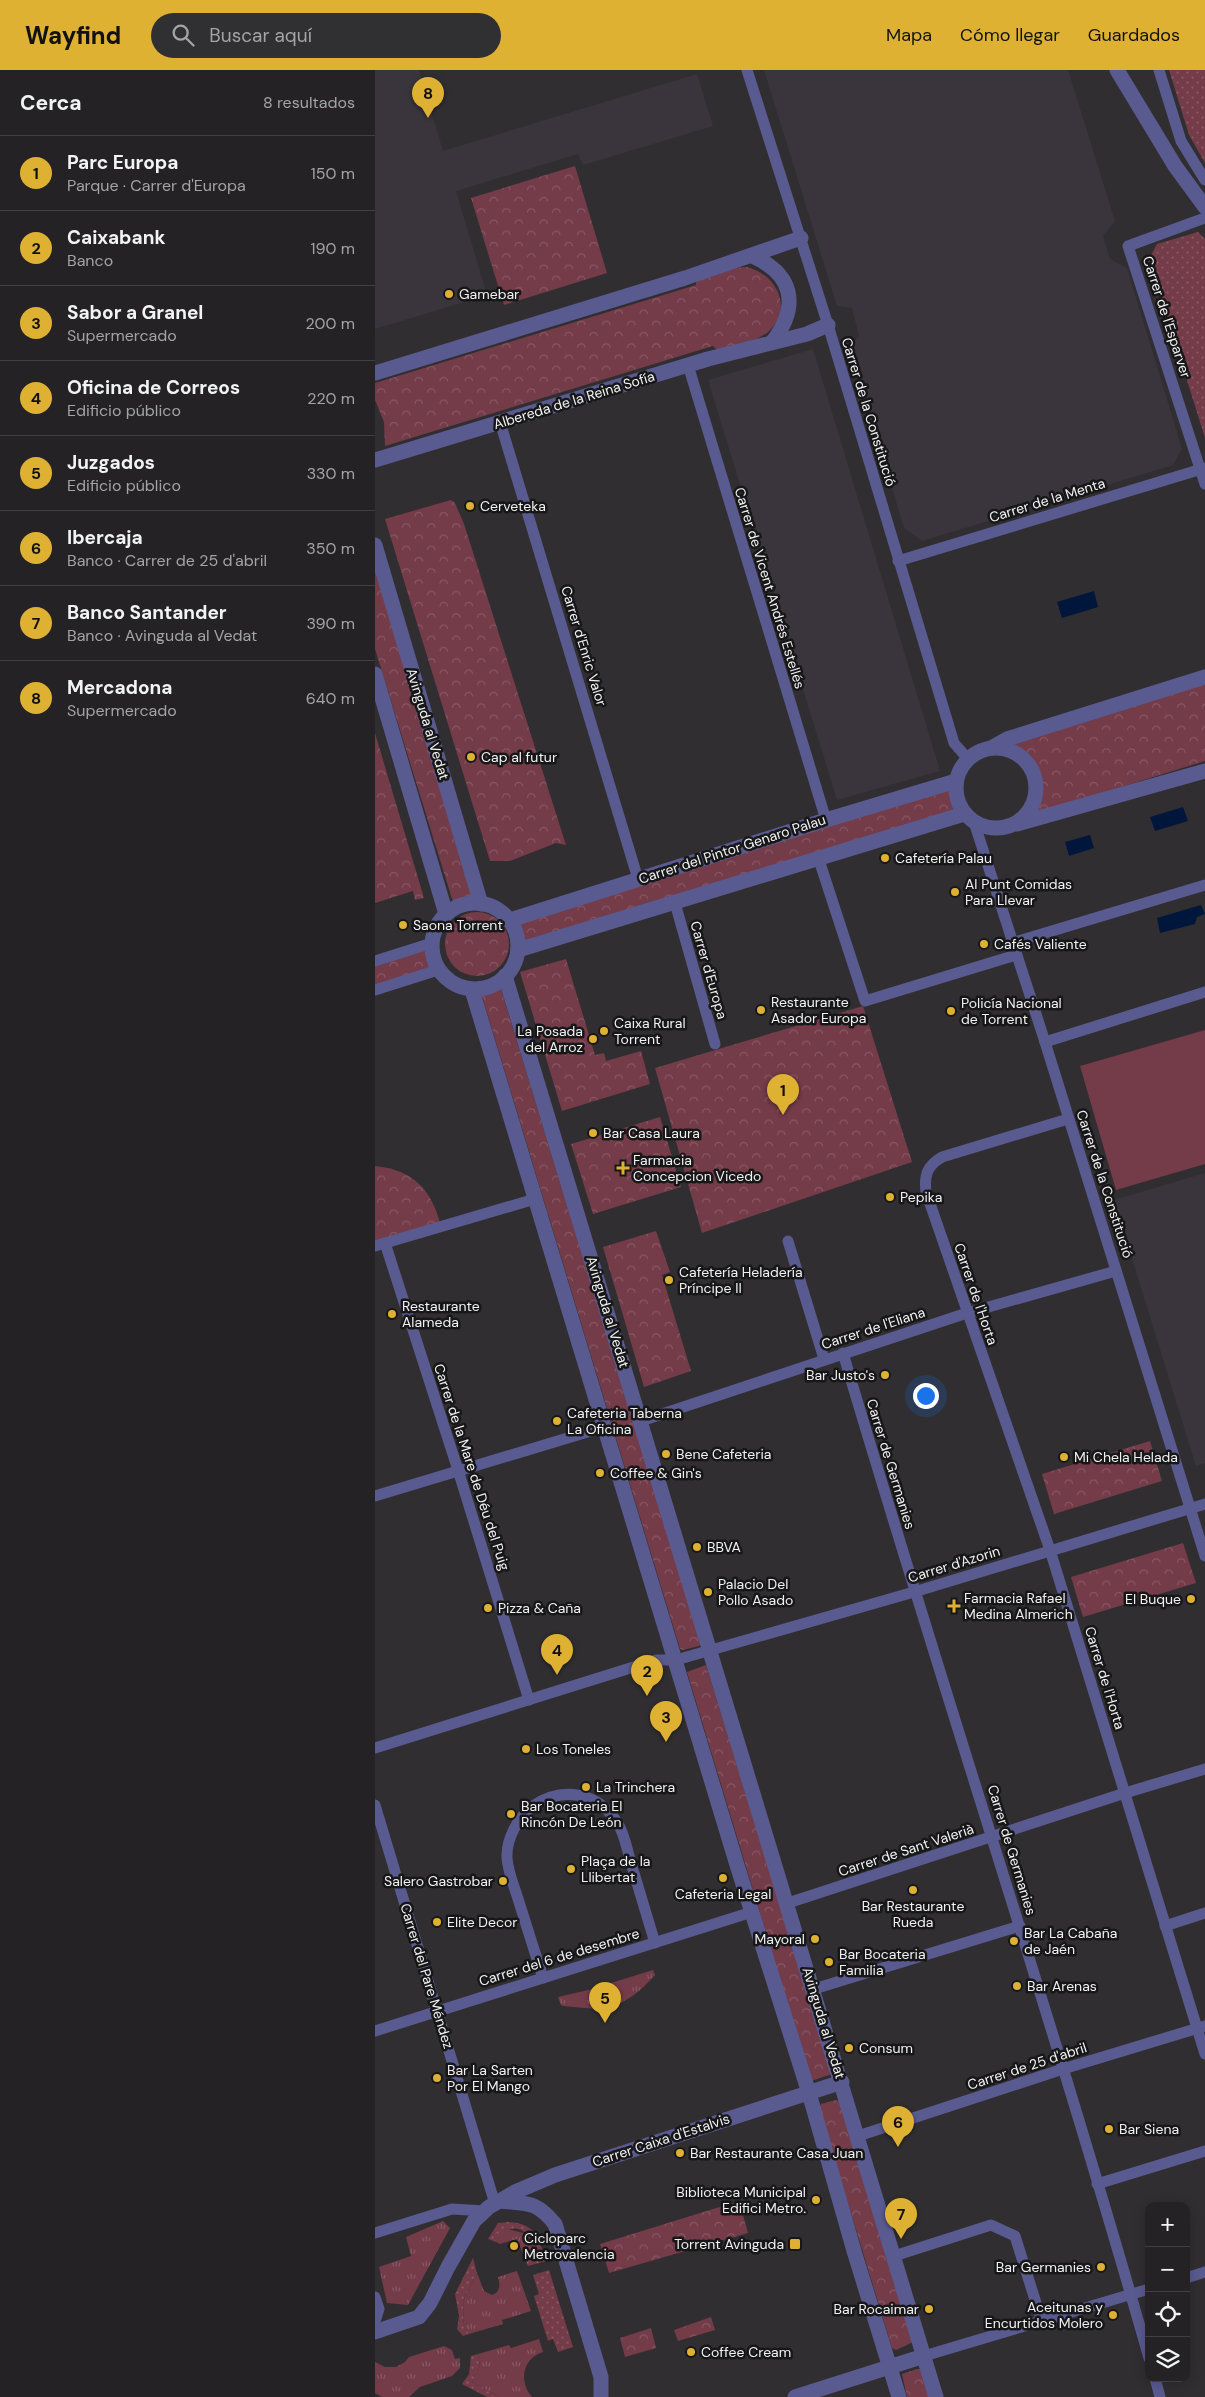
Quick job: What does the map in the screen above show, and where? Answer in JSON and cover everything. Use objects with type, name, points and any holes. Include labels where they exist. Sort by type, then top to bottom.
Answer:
[{"type":"street","name":"Carrer de la Constitució","points":[[747,70],[828,324],[954,743],[968,759]]},
{"type":"street","points":[[1117,70],[1175,166],[1205,206]]},
{"type":"street","points":[[1159,70],[1181,141],[1205,180]]},
{"type":"street","name":"Carrer de l'Esparver","points":[[1205,218],[1128,246],[1203,468],[1205,484]]},
{"type":"street","points":[[375,372],[752,256],[801,238]]},
{"type":"street","points":[[752,256],[782,276],[789,296],[786,321],[773,341]]},
{"type":"street","name":"Albereda de la Reina Sofía","points":[[375,460],[688,365],[773,341],[807,334],[828,324]]},
{"type":"street","name":"Carrer de Vicent Andrés Estellés","points":[[688,365],[826,820]]},
{"type":"street","name":"Carrer d'Enric Valor","points":[[500,422],[638,879]]},
{"type":"street","name":"Carrer de la Menta","points":[[898,561],[1203,468]]},
{"type":"street","name":"Avinguda al Vedat","points":[[375,545],[481,904]]},
{"type":"street","points":[[375,674],[380,712],[446,914]]},
{"type":"street","points":[[1205,677],[1007,739],[991,748],[977,752],[968,759],[955,782],[958,805],[969,818],[984,827],[998,829],[1205,771]]},
{"type":"street","points":[[991,748],[1009,750],[1021,756],[1032,768],[1036,783],[1036,797],[1027,814],[1015,824]]},
{"type":"street","name":"Carrer del Pintor Genaro Palau","points":[[510,920],[826,820],[955,782]]},
{"type":"street","name":"Carrer de la Constitució","points":[[969,818],[1045,1042],[1205,1556]]},
{"type":"street","points":[[518,950],[819,860],[969,818]]},
{"type":"street","points":[[819,860],[865,1001],[1016,955]]},
{"type":"street","points":[[1012,943],[1205,885]]},
{"type":"street","name":"Carrer d'Europa","points":[[675,903],[715,1044]]},
{"type":"street","points":[[467,904],[481,904],[499,910],[510,920],[517,935],[518,950],[513,969],[505,976],[487,988],[472,990],[454,984],[438,970],[433,958],[432,943],[437,926],[446,914],[467,904]]},
{"type":"street","points":[[375,961],[432,943]]},
{"type":"street","points":[[375,990],[438,970]]},
{"type":"street","name":"Avinguda al Vedat","points":[[505,976],[814,1988],[936,2397]]},
{"type":"street","points":[[472,990],[752,1912],[809,2093],[854,2251],[899,2397]]},
{"type":"street","points":[[1045,1042],[1205,992]]},
{"type":"street","name":"Carrer de l'Horta","points":[[1068,1118],[942,1157],[932,1163],[924,1179],[926,1192],[967,1314],[1050,1550],[1165,1926],[1201,2027],[1205,2054]]},
{"type":"street","points":[[380,1244],[535,1198]]},
{"type":"street","points":[[788,1241],[824,1359]]},
{"type":"street","name":"Carrer de la Mare de Déu del Puig","points":[[380,1244],[458,1470],[529,1700]]},
{"type":"street","name":"Carrer de l'Eliana","points":[[641,1420],[967,1314],[1116,1271]]},
{"type":"street","name":"Carrer de Germanies","points":[[843,1353],[914,1592],[1020,1926],[1145,2344]]},
{"type":"street","points":[[375,1496],[604,1427]]},
{"type":"street","name":"Carrer d'Azorin","points":[[710,1649],[914,1592],[1205,1504]]},
{"type":"street","points":[[375,1748],[656,1660],[676,1660],[710,1649]]},
{"type":"street","name":"Carrer de Sant Valerià","points":[[788,1903],[1125,1793],[1205,1769]]},
{"type":"street","points":[[543,1978],[512,1880],[507,1858],[510,1840],[516,1824],[529,1809],[544,1799],[557,1795],[582,1795],[603,1807],[618,1824],[655,1943]]},
{"type":"street","name":"Carrer del Pare Méndez","points":[[375,1805],[438,2011],[494,2205]]},
{"type":"street","name":"Carrer del 6 de desembre","points":[[375,2031],[752,1912]]},
{"type":"street","points":[[1165,1926],[1205,1913]]},
{"type":"street","points":[[814,1988],[1020,1926]]},
{"type":"street","name":"Carrer de 25 d'abril","points":[[858,2136],[1063,2069],[1201,2027]]},
{"type":"street","name":"Carrer Caixa d'Estalvis","points":[[375,2332],[419,2317],[430,2303],[447,2267],[474,2221],[494,2205],[555,2174],[842,2082]]},
{"type":"street","points":[[1097,2184],[1205,2151]]},
{"type":"street","points":[[494,2205],[527,2202],[543,2209],[555,2224],[601,2377],[613,2397]]},
{"type":"street","name":"Carrer Caixa d'Estalvis","points":[[375,2234],[451,2209],[494,2205]]},
{"type":"street","points":[[894,2256],[991,2225],[1015,2236],[1042,2322]]},
{"type":"street","points":[[1190,2277],[1205,2272]]},
{"type":"street","points":[[795,2397],[924,2356],[1145,2290]]},
{"type":"street","points":[[375,2298],[379,2309],[375,2322]]},
{"type":"street","points":[[601,2377],[601,2397]]},
{"type":"street","points":[[1156,2382],[1160,2397]]},
{"type":"shaded area","points":[[375,70],[419,70],[443,151],[697,74],[713,126],[583,165],[578,154],[456,191],[487,295],[375,329]]},
{"type":"shaded area","points":[[764,70],[1068,70],[1115,221],[1103,236],[1110,259],[1127,268],[1182,449],[1173,465],[922,541],[904,528],[850,347],[859,336],[852,308],[837,306]]},
{"type":"shaded area","points":[[813,349],[940,771],[837,800],[708,380]]},
{"type":"shaded area","points":[[1205,1173],[1205,1463],[1196,1466],[1114,1200]]},
{"type":"green space","points":[[1169,70],[1205,70],[1205,163],[1189,135]]},
{"type":"green space","points":[[575,166],[607,273],[504,305],[471,198]]},
{"type":"green space","points":[[1198,232],[1205,239],[1205,438],[1149,259],[1157,244]]},
{"type":"green space","points":[[747,267],[759,271],[768,278],[780,297],[779,318],[772,328],[762,336],[717,350],[713,346],[385,446],[384,422],[375,400],[375,383],[696,285],[696,279],[734,268]]},
{"type":"green space","points":[[451,500],[455,503],[464,524],[566,845],[556,843],[510,861],[490,861],[385,519]]},
{"type":"green space","points":[[375,567],[473,896],[453,902],[375,649]]},
{"type":"green space","points":[[1205,683],[1205,761],[1031,815],[1040,793],[1041,782],[1039,773],[1029,755],[1009,742]]},
{"type":"green space","points":[[375,733],[424,898],[415,900],[413,891],[375,903]]},
{"type":"green space","points":[[956,781],[958,805],[964,814],[518,950],[517,935],[510,920]]},
{"type":"green space","points":[[477,912],[489,914],[500,921],[507,932],[509,944],[507,956],[500,967],[489,974],[477,976],[465,974],[454,967],[447,956],[445,944],[447,932],[454,921],[465,914]]},
{"type":"green space","points":[[432,943],[433,958],[438,970],[375,990],[375,960]]},
{"type":"green space","points":[[566,959],[595,1055],[604,1053],[606,1061],[641,1051],[650,1084],[562,1111],[520,972]]},
{"type":"green space","points":[[500,986],[701,1644],[699,1646],[680,1649],[481,993]]},
{"type":"green space","points":[[863,1006],[912,1162],[702,1233],[655,1068]]},
{"type":"green space","points":[[1205,1030],[1205,1164],[1116,1190],[1080,1066]]},
{"type":"green space","points":[[660,1117],[681,1187],[593,1214],[571,1144]]},
{"type":"green space","points":[[375,1166],[401,1172],[419,1184],[432,1202],[441,1227],[375,1246]]},
{"type":"green space","points":[[656,1231],[670,1272],[662,1275],[691,1371],[644,1387],[603,1247]]},
{"type":"green space","points":[[1150,1441],[1162,1481],[1054,1514],[1042,1474]]},
{"type":"green space","points":[[1183,1543],[1196,1583],[1083,1617],[1071,1577]]},
{"type":"green space","points":[[706,1665],[832,2074],[811,2081],[687,1672]]},
{"type":"green space","points":[[653,1970],[655,1975],[646,1984],[634,1995],[618,2004],[611,1983]]},
{"type":"green space","points":[[601,1987],[608,2007],[595,2009],[563,2006],[558,1997]]},
{"type":"green space","points":[[839,2101],[913,2342],[896,2350],[892,2348],[819,2108],[821,2104]]},
{"type":"green space","points":[[739,2201],[748,2233],[609,2273],[600,2244]]},
{"type":"green space","points":[[443,2221],[450,2228],[408,2305],[387,2303],[379,2267],[411,2256],[406,2237]]},
{"type":"green space","points":[[498,2223],[518,2223],[531,2229],[538,2239],[546,2261],[528,2266],[525,2259],[536,2255],[529,2238],[519,2229],[506,2231],[496,2242],[488,2239]]},
{"type":"green space","points":[[508,2229],[527,2234],[536,2256],[525,2259],[517,2239],[500,2244],[496,2242],[500,2234]]},
{"type":"green space","points":[[473,2258],[477,2273],[463,2301],[464,2327],[469,2334],[463,2336],[457,2329],[459,2316],[455,2294]]},
{"type":"green space","points":[[549,2270],[573,2347],[558,2352],[553,2339],[548,2341],[534,2296],[539,2294],[533,2275]]},
{"type":"green space","points":[[517,2271],[531,2311],[502,2320],[503,2324],[469,2334],[464,2327],[463,2301],[477,2273],[484,2291],[492,2295],[498,2290],[498,2277]]},
{"type":"green space","points":[[711,2317],[715,2330],[678,2341],[674,2330]]},
{"type":"green space","points":[[651,2328],[656,2348],[625,2357],[620,2338]]},
{"type":"green space","points":[[539,2339],[543,2352],[531,2359],[527,2365],[524,2377],[525,2384],[532,2397],[500,2397],[472,2382],[480,2366],[478,2354],[509,2345],[511,2348]]},
{"type":"green space","points":[[444,2346],[452,2350],[455,2359],[460,2358],[460,2368],[452,2376],[420,2387],[409,2397],[382,2397],[375,2393],[375,2362],[385,2367],[396,2367],[405,2362],[409,2357]]},
{"type":"green space","points":[[478,2354],[480,2366],[472,2382],[500,2397],[487,2397],[462,2384],[469,2374],[471,2356]]},
{"type":"green space","points":[[920,2369],[930,2397],[907,2397],[902,2374]]},
{"type":"water","points":[[1094,591],[1098,607],[1062,618],[1057,602]]},
{"type":"water","points":[[1183,807],[1188,821],[1155,831],[1150,817]]},
{"type":"water","points":[[1090,835],[1094,848],[1069,856],[1065,842]]},
{"type":"water","points":[[1201,905],[1205,914],[1197,917],[1195,924],[1160,933],[1157,918]]},
{"type":"place","name":"Mercadona","points":[[428,118]]},
{"type":"place","name":"Gamebar","points":[[449,294]]},
{"type":"place","name":"Cerveteka","points":[[470,506]]},
{"type":"place","name":"Cap al futur","points":[[471,757]]},
{"type":"place","name":"Cafetería Palau","points":[[885,858]]},
{"type":"place","name":"Al Punt Comidas Para Llevar","points":[[955,892]]},
{"type":"place","name":"Saona Torrent","points":[[403,925]]},
{"type":"place","name":"Cafés Valiente","points":[[984,944]]},
{"type":"place","name":"Restaurante Asador Europa","points":[[761,1010]]},
{"type":"place","name":"Policía Nacional de Torrent","points":[[951,1011]]},
{"type":"place","name":"Caixa Rural Torrent","points":[[604,1031]]},
{"type":"place","name":"La Posada del Arroz","points":[[593,1039]]},
{"type":"place","name":"Parc Europa","points":[[783,1115]]},
{"type":"place","name":"Bar Casa Laura","points":[[593,1133]]},
{"type":"place","name":"Farmacia Concepcion Vicedo","points":[[623,1168]]},
{"type":"place","name":"Pepika","points":[[890,1197]]},
{"type":"place","name":"Cafetería Heladería Príncipe II","points":[[669,1280]]},
{"type":"place","name":"Restaurante Alameda","points":[[392,1314]]},
{"type":"place","name":"Bar Justo's","points":[[885,1375]]},
{"type":"place","name":"Cafeteria Taberna La Oficina","points":[[557,1421]]},
{"type":"place","name":"Bene Cafeteria","points":[[666,1454]]},
{"type":"place","name":"Mi Chela Helada","points":[[1064,1457]]},
{"type":"place","name":"Coffee & Gin's","points":[[600,1473]]},
{"type":"place","name":"BBVA","points":[[697,1547]]},
{"type":"place","name":"Palacio Del Pollo Asado","points":[[708,1592]]},
{"type":"place","name":"El Buque","points":[[1191,1599]]},
{"type":"place","name":"Farmacia Rafael Medina Almerich","points":[[954,1606]]},
{"type":"place","name":"Pizza & Caña","points":[[488,1608]]},
{"type":"place","name":"Oficina de Correos","points":[[557,1675]]},
{"type":"place","name":"Caixabank","points":[[647,1696]]},
{"type":"place","name":"Sabor a Granel","points":[[666,1742]]},
{"type":"place","name":"Los Toneles","points":[[526,1749]]},
{"type":"place","name":"La Trinchera","points":[[586,1787]]},
{"type":"place","name":"Bar Bocateria El Rincón De León","points":[[511,1814]]},
{"type":"place","name":"Plaça de la Llibertat","points":[[571,1869]]},
{"type":"place","name":"Cafeteria Legal","points":[[723,1878]]},
{"type":"place","name":"Salero Gastrobar","points":[[503,1881]]},
{"type":"place","name":"Bar Restaurante Rueda","points":[[913,1890]]},
{"type":"place","name":"Elite Decor","points":[[437,1922]]},
{"type":"place","name":"Mayoral","points":[[815,1939]]},
{"type":"place","name":"Bar La Cabaña de Jaén","points":[[1014,1941]]},
{"type":"place","name":"Bar Bocateria Familia","points":[[829,1962]]},
{"type":"place","name":"Bar Arenas","points":[[1017,1986]]},
{"type":"place","name":"Juzgados","points":[[605,2023]]},
{"type":"place","name":"Consum","points":[[849,2048]]},
{"type":"place","name":"Bar La Sarten Por El Mango","points":[[437,2078]]},
{"type":"place","name":"Bar Siena","points":[[1109,2129]]},
{"type":"place","name":"Ibercaja","points":[[898,2147]]},
{"type":"place","name":"Bar Restaurante Casa Juan","points":[[680,2153]]},
{"type":"place","name":"Biblioteca Municipal Edifici Metro.","points":[[816,2200]]},
{"type":"place","name":"Banco Santander","points":[[901,2239]]},
{"type":"place","name":"Torrent Avinguda","points":[[795,2244]]},
{"type":"place","name":"Cicloparc Metrovalencia","points":[[514,2246]]},
{"type":"place","name":"Bar Germanies","points":[[1101,2267]]},
{"type":"place","name":"Bar Rocaimar","points":[[929,2309]]},
{"type":"place","name":"Aceitunas y Encurtidos Molero","points":[[1113,2315]]},
{"type":"place","name":"Coffee Cream","points":[[691,2352]]}]
